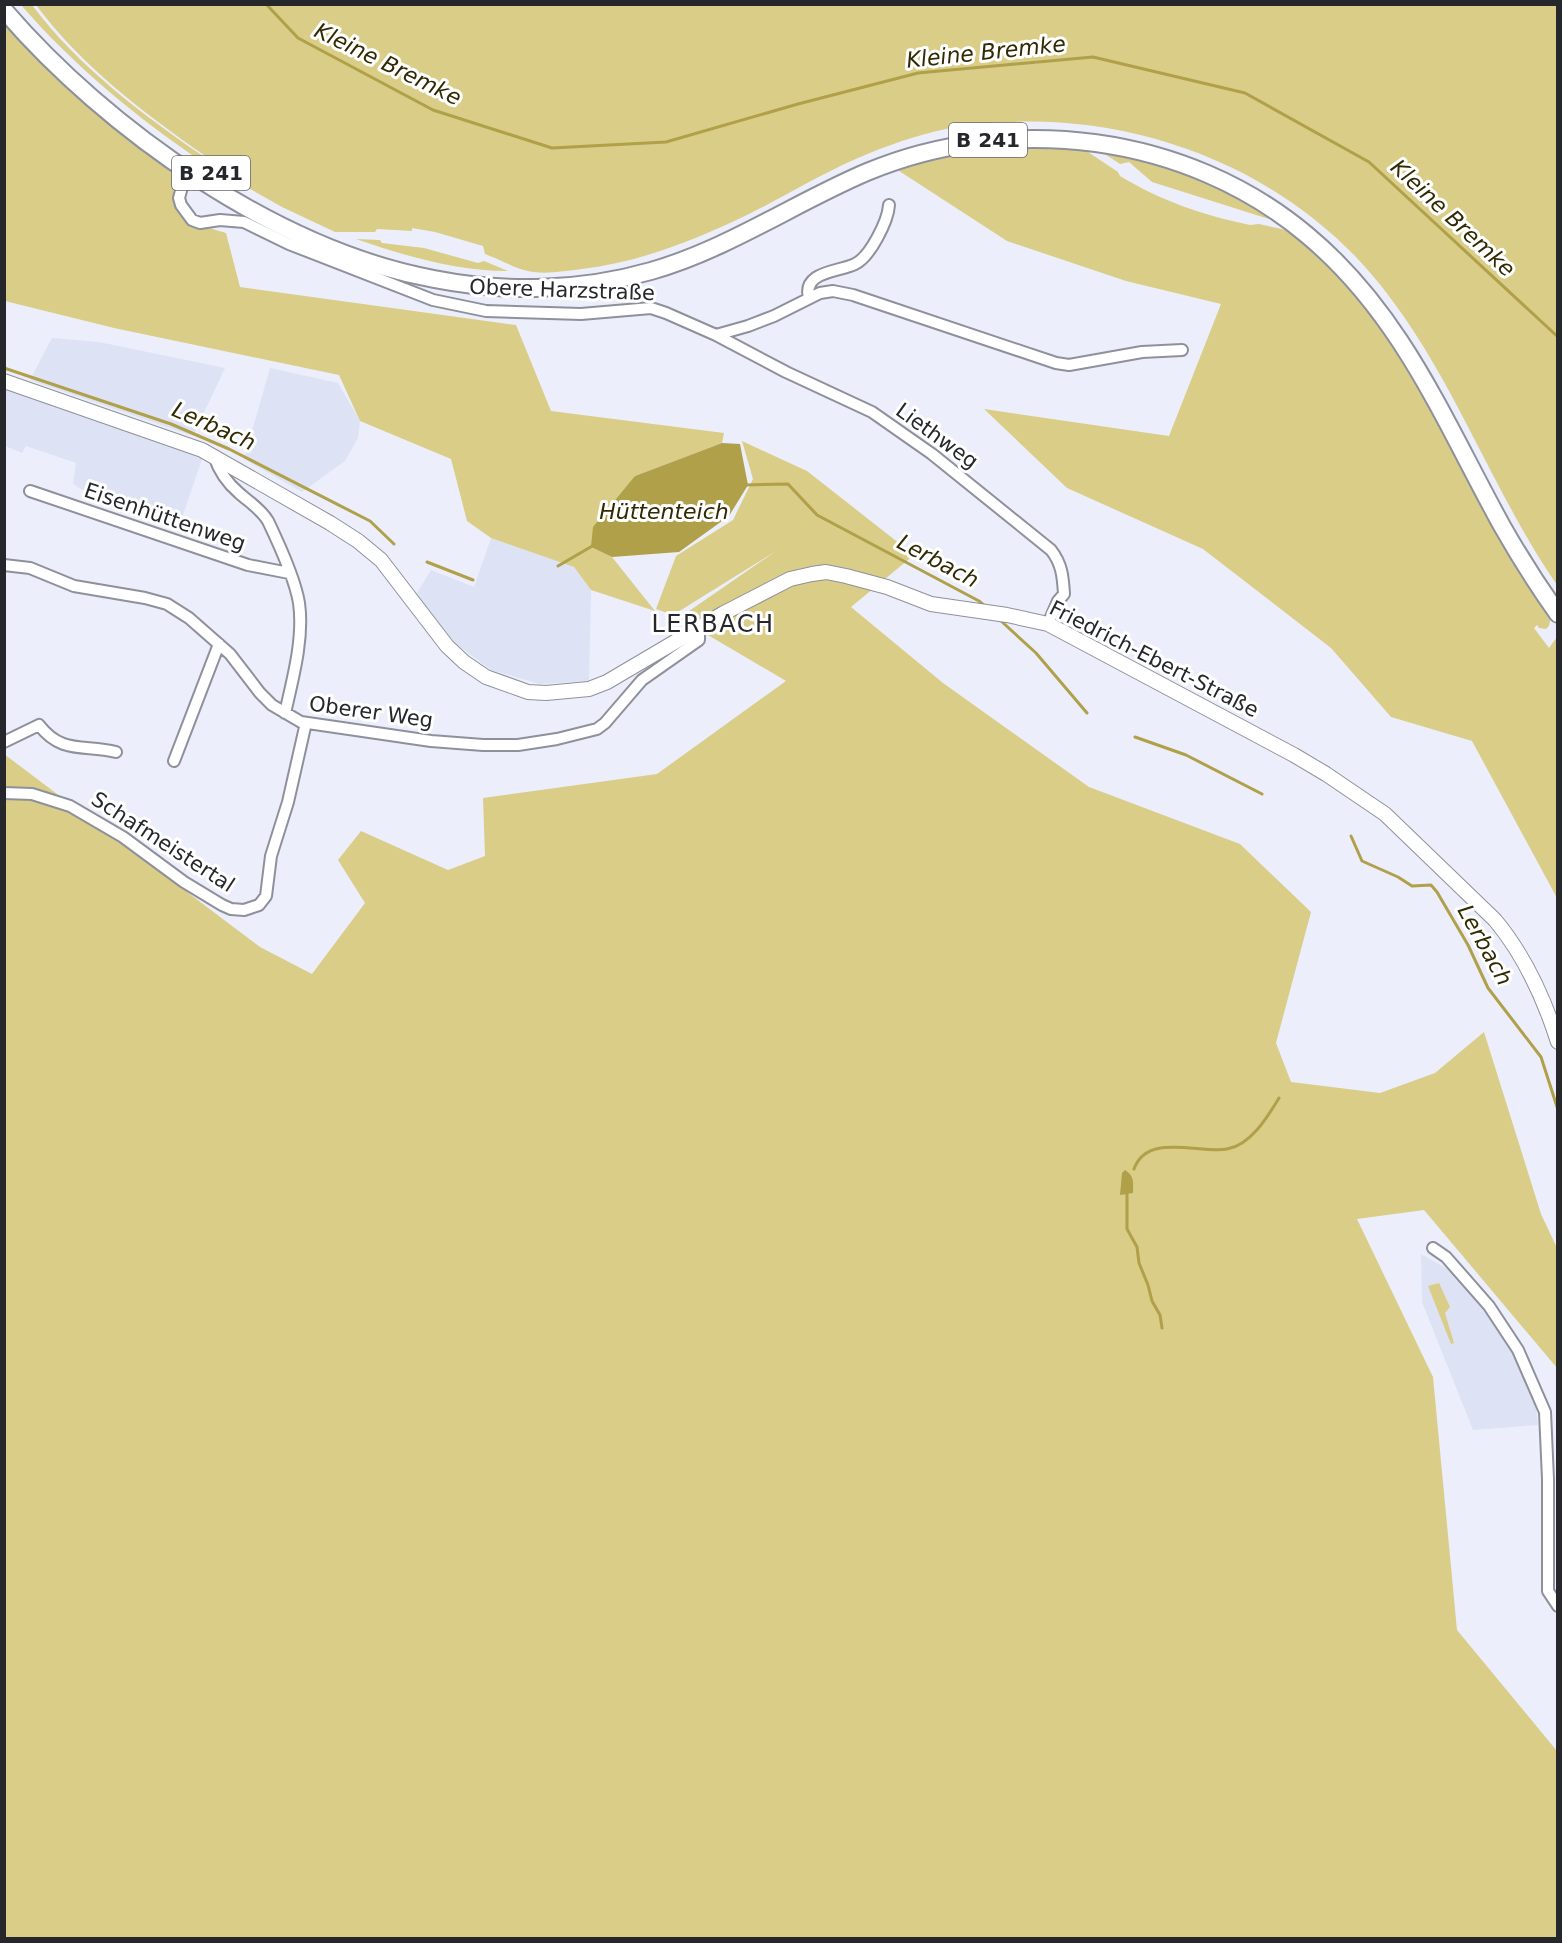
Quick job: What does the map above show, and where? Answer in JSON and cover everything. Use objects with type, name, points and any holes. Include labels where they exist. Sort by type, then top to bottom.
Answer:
[{"type":"main road","name":"B 241","points":[[14,4],[59,53],[116,104],[169,145],[224,181],[281,212],[341,240],[420,265],[474,274],[521,278],[549,277],[605,270],[647,261],[714,236],[861,163],[908,146],[946,136],[1000,128],[1048,127],[1125,136],[1180,152],[1237,176],[1292,210],[1332,242],[1373,284],[1424,356],[1510,518],[1557,594]]},
{"type":"main road","name":"B 241","points":[[4,10],[78,86],[138,136],[191,173],[276,222],[354,256],[434,279],[474,285],[520,288],[592,284],[668,266],[719,246],[866,172],[921,153],[947,147],[1001,139],[1070,140],[1122,147],[1176,162],[1233,186],[1291,222],[1326,251],[1364,291],[1414,361],[1500,523],[1557,615]]},
{"type":"street","name":"Obere Harzstraße","points":[[191,173],[182,187],[179,198],[181,205],[192,220],[200,223],[220,220],[244,222],[289,244],[433,300],[486,311],[581,314],[651,308],[716,334]]},
{"type":"street","points":[[810,297],[807,290],[812,281],[819,276],[856,264],[866,256],[876,241],[889,211],[889,205]]},
{"type":"street","points":[[716,334],[748,326],[774,316],[810,297],[833,291],[853,295],[1063,364],[1082,363],[1142,352],[1182,350]]},
{"type":"street","name":"Liethweg","points":[[716,334],[786,372],[872,412],[932,453],[1051,550],[1058,559],[1063,573],[1064,594],[1058,601],[1048,624]]},
{"type":"street","name":"Friedrich-Ebert-Straße","points":[[4,381],[173,439],[214,456],[304,507],[358,541],[381,560],[432,628],[464,663],[486,677],[528,692],[546,693],[589,689],[608,682],[699,628],[790,579],[812,573],[826,572],[887,587],[931,604],[1007,615],[1048,624],[1294,755],[1385,814],[1508,934],[1542,995],[1557,1042]]},
{"type":"street","points":[[214,456],[224,478],[265,517],[298,598],[300,626],[285,713]]},
{"type":"street","name":"Eisenhüttenweg","points":[[30,491],[248,566],[289,573]]},
{"type":"street","name":"Oberer Weg","points":[[4,565],[30,568],[75,586],[163,602],[189,618],[230,654],[264,697],[285,713],[306,724],[466,744],[518,745],[569,737],[602,726],[642,680],[699,640],[699,628]]},
{"type":"street","points":[[174,761],[219,644]]},
{"type":"street","points":[[4,742],[39,725],[47,735],[71,747],[100,748],[116,752]]},
{"type":"street","name":"Schafmeistertal","points":[[4,793],[32,794],[70,806],[123,837],[184,882],[222,905],[231,909],[244,910],[259,905],[266,896],[271,856],[288,802],[305,727]]},
{"type":"street","points":[[1433,1248],[1446,1257],[1489,1306],[1518,1350],[1545,1412],[1548,1479],[1548,1591],[1557,1606]]},
{"type":"shaded area","points":[[21,5],[32,5],[69,48],[90,68],[156,123],[203,156],[204,163],[107,90]]},
{"type":"shaded area","points":[[36,5],[1557,5],[1557,585],[1507,502],[1463,417],[1415,333],[1356,257],[1315,219],[1269,188],[1219,162],[1167,142],[1113,129],[1057,122],[1002,122],[946,129],[901,141],[858,158],[731,223],[669,248],[604,266],[541,273],[517,268],[485,254],[483,246],[435,232],[412,228],[412,231],[377,229],[375,232],[335,232],[282,207],[206,164],[207,159],[204,155],[135,104],[93,67],[73,48]]},
{"type":"shaded area","points":[[5,19],[181,175],[176,192],[199,225],[226,233],[240,287],[516,325],[551,411],[724,433],[722,443],[635,476],[591,547],[612,557],[655,611],[591,590],[574,567],[491,538],[467,521],[451,459],[360,421],[339,375],[114,328],[5,301]]},
{"type":"shaded area","points":[[1069,145],[1088,152],[1135,185],[1183,206],[1250,225],[1259,224],[1295,232],[1322,254],[1395,341],[1551,616],[1546,629],[1539,628],[1537,625],[1534,628],[1549,648],[1557,637],[1557,898],[1472,741],[1391,717],[1331,648],[1203,549],[1067,488],[984,409],[1169,436],[1221,304],[1126,281],[1007,241],[893,167],[948,152]]},
{"type":"shaded area","points":[[1100,151],[1175,167],[1249,201],[1272,220],[1152,182],[1129,162],[1120,164]]},
{"type":"shaded area","points":[[356,239],[380,240],[382,243],[424,248],[478,263],[484,261],[508,271],[469,268],[431,261]]},
{"type":"shaded area","points":[[52,338],[99,342],[225,368],[193,436],[30,380]]},
{"type":"shaded area","points":[[270,368],[338,383],[360,421],[358,438],[345,461],[302,492],[244,459]]},
{"type":"shaded area","points":[[4,388],[203,456],[181,521],[119,512],[73,484],[76,463],[26,446],[22,453],[5,446]]},
{"type":"shaded area","points":[[742,441],[807,471],[914,555],[851,607],[943,683],[1089,787],[1240,844],[1311,912],[1276,1043],[1291,1082],[1380,1093],[1435,1073],[1484,1032],[1541,1214],[1557,1248],[1557,1368],[1424,1210],[1357,1219],[1433,1377],[1457,1630],[1557,1751],[1557,1938],[5,1938],[4,754],[260,947],[312,974],[365,903],[338,860],[361,831],[448,870],[485,856],[483,798],[657,774],[786,681],[679,618],[776,551],[673,615],[656,609],[676,556],[733,520],[753,479]]},
{"type":"shaded area","points":[[491,538],[574,567],[591,590],[589,681],[540,684],[491,670],[455,643],[416,595],[431,570],[474,587]]},
{"type":"shaded area","points":[[1421,1254],[1451,1271],[1482,1304],[1508,1343],[1535,1401],[1538,1425],[1473,1430],[1422,1302]]},
{"type":"shaded area","points":[[1439,1283],[1450,1307],[1445,1313],[1454,1343],[1451,1344],[1428,1286]]},
{"type":"water","name":"Hüttenteich","points":[[722,443],[740,444],[748,485],[729,516],[679,552],[612,557],[591,547],[593,527],[635,476]]},
{"type":"water","points":[[1125,1170],[1132,1177],[1133,1193],[1120,1195],[1122,1173]]},
{"type":"waterway","name":"Kleine Bremke","points":[[266,4],[298,38],[433,110],[552,148],[666,142],[918,73],[1093,57],[1245,93],[1369,162],[1558,337]]},
{"type":"waterway","name":"Lerbach","points":[[4,368],[171,424],[229,449],[370,521],[394,544]]},
{"type":"waterway","name":"Lerbach","points":[[745,485],[788,484],[817,515],[979,601],[986,607]]},
{"type":"waterway","name":"Lerbach","points":[[558,566],[594,545]]},
{"type":"waterway","name":"Lerbach","points":[[427,562],[473,580]]},
{"type":"waterway","name":"Lerbach","points":[[1000,620],[1036,653],[1087,713]]},
{"type":"waterway","name":"Lerbach","points":[[1135,737],[1186,755],[1262,794]]},
{"type":"waterway","name":"Lerbach","points":[[1351,836],[1362,861],[1412,886],[1431,885],[1437,892],[1468,945],[1488,988],[1541,1057],[1558,1110]]},
{"type":"waterway","points":[[1134,1169],[1141,1158],[1150,1151],[1162,1148],[1216,1150],[1236,1146],[1258,1129],[1279,1098]]},
{"type":"waterway","points":[[1127,1193],[1127,1229],[1137,1247],[1139,1263],[1152,1301],[1160,1315],[1162,1328]]},
{"type":"district","name":"LERBACH","points":[[713,624]]}]
